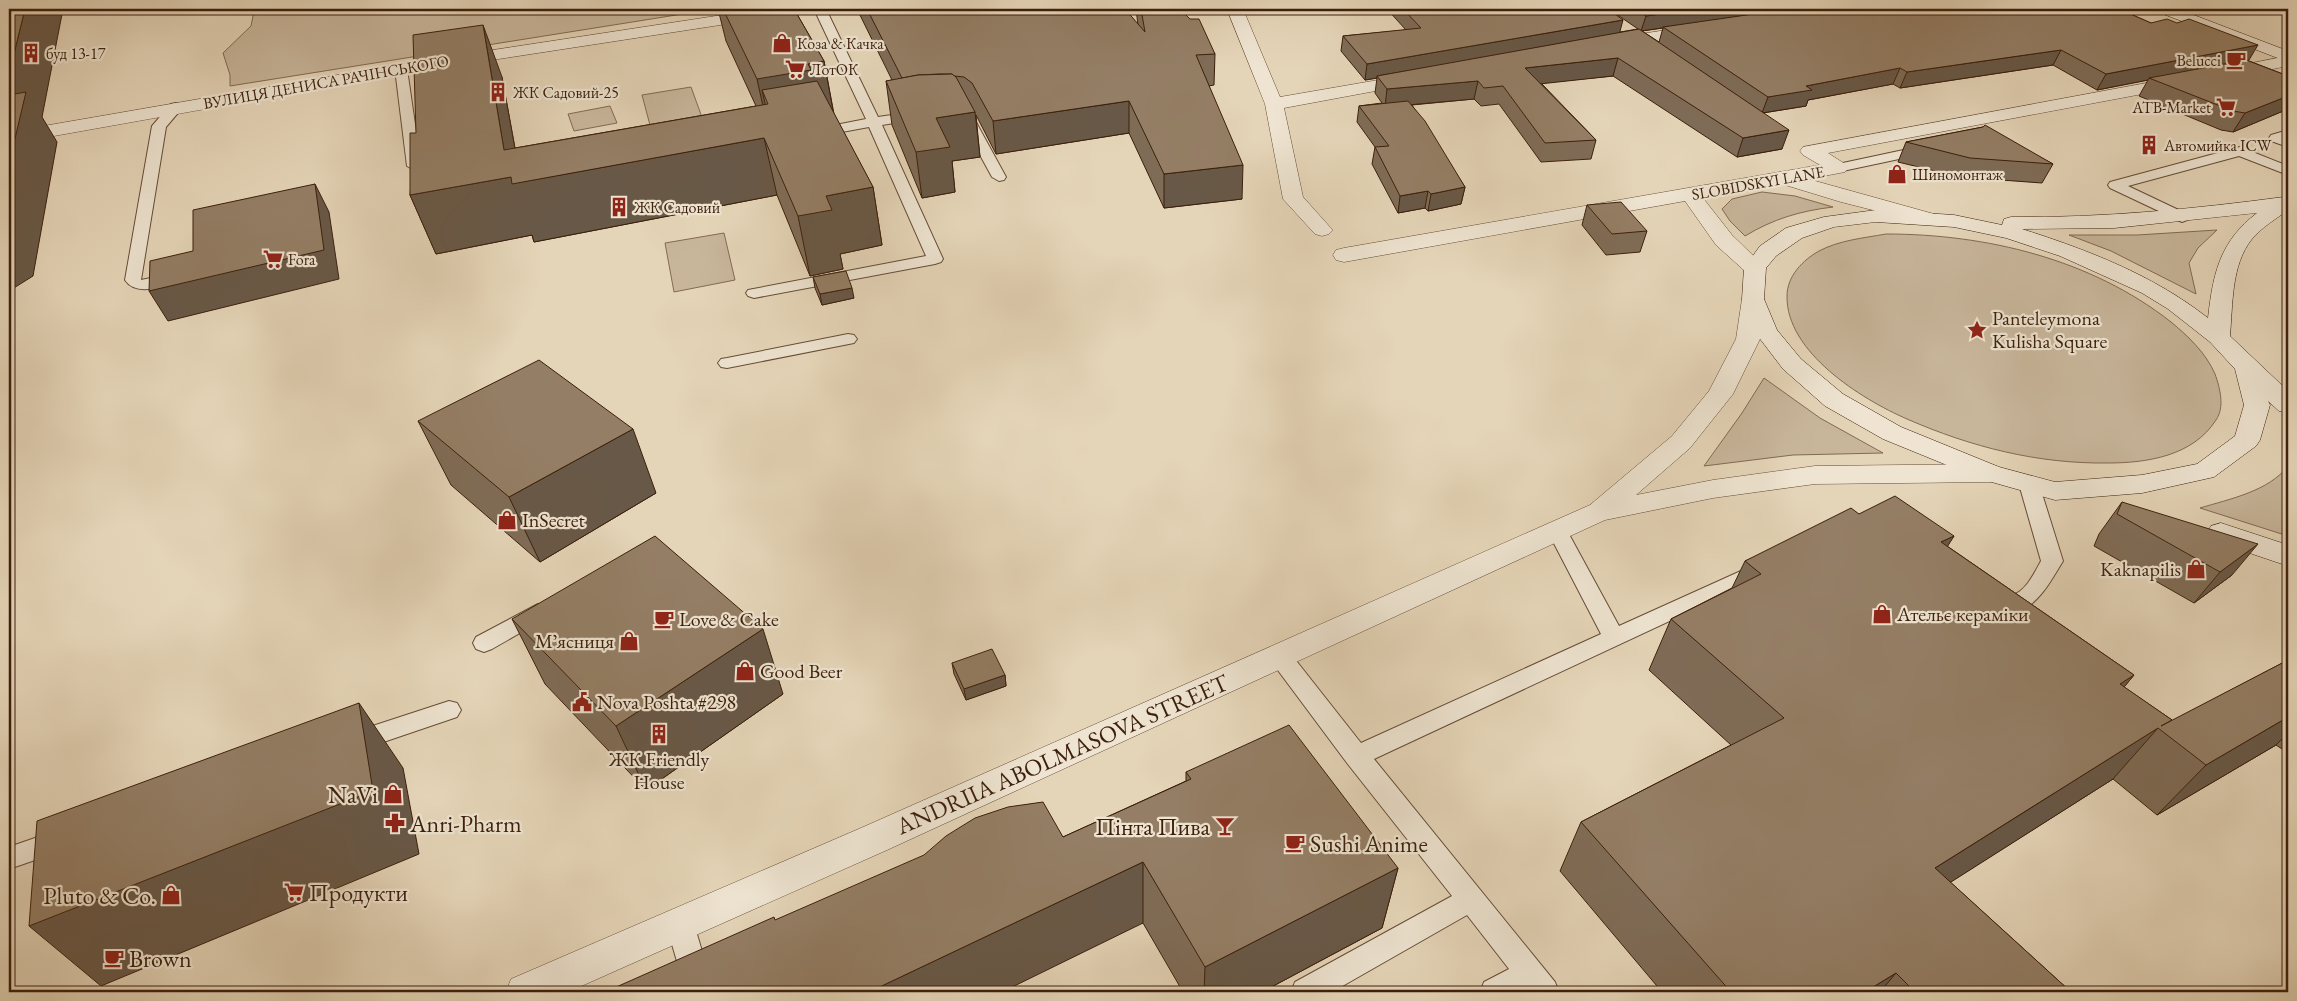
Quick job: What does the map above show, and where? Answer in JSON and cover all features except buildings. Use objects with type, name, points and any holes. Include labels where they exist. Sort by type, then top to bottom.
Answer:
[{"type":"street","name":"ВУЛИЦЯ ДЕНИСА РАЧІНСЬКОГО","points":[[9,138],[176,107],[401,69],[792,9]]},
{"type":"street","points":[[1235,9],[1274,104],[1293,199],[1322,230]]},
{"type":"street","points":[[2164,9],[2288,57]]},
{"type":"street","points":[[1618,24],[1664,55]]},
{"type":"street","points":[[1601,45],[1718,27]]},
{"type":"street","points":[[2213,76],[2288,62]]},
{"type":"street","points":[[1274,104],[1428,76]]},
{"type":"street","name":"SLOBIDSKYI LANE","points":[[1838,168],[1810,151],[2194,79]]},
{"type":"street","name":"SLOBIDSKYI LANE","points":[[1344,255],[1838,168]]},
{"type":"street","points":[[1785,178],[1848,198],[1927,218]]},
{"type":"street","points":[[1691,195],[1724,240],[1755,268]]},
{"type":"street","points":[[2132,509],[1990,473],[1892,433],[1834,400],[1792,364],[1766,331],[1753,299],[1755,268],[1768,251],[1794,233],[1831,221],[1876,216],[2043,224],[2113,223],[2182,217],[2286,202]]},
{"type":"street","points":[[2218,337],[2224,280],[2234,253],[2246,233],[2286,202]]},
{"type":"street","points":[[1954,221],[2011,233],[2068,251],[2150,288],[2176,304],[2218,337],[2288,405]]},
{"type":"street","name":"ANDRIIA ABOLMASOVA STREET","points":[[1598,512],[1681,442],[1720,394],[1748,339],[1753,299]]},
{"type":"street","points":[[2042,487],[2142,484],[2205,470],[2247,440],[2257,405],[2247,367]]},
{"type":"street","name":"ANDRIIA ABOLMASOVA STREET","points":[[525,992],[1598,512],[1713,489],[1815,475],[1990,473]]},
{"type":"street","points":[[2198,526],[2288,556]]},
{"type":"lane","points":[[754,293],[935,259],[874,122],[820,9]]},
{"type":"lane","points":[[401,69],[415,177]]},
{"type":"lane","points":[[176,107],[159,126],[133,280],[140,285],[150,284],[187,274]]},
{"type":"lane","points":[[954,111],[963,112],[967,116],[999,177]]},
{"type":"lane","points":[[796,136],[936,113]]},
{"type":"lane","points":[[2288,134],[2276,138],[2288,143]]},
{"type":"lane","points":[[1838,168],[1940,147]]},
{"type":"lane","points":[[2182,217],[2115,185],[2240,150],[2288,171]]},
{"type":"lane","points":[[727,363],[848,339]]},
{"type":"lane","points":[[1981,596],[1999,605],[2014,606],[2027,600],[2052,561],[2042,487]]},
{"type":"lane","points":[[1558,530],[1614,638]]},
{"type":"lane","points":[[1356,756],[1773,564]]},
{"type":"lane","points":[[484,643],[552,604]]},
{"type":"lane","points":[[1279,656],[1537,983],[1494,992]]},
{"type":"lane","points":[[328,750],[449,710]]},
{"type":"lane","points":[[9,858],[87,831]]},
{"type":"lane","points":[[1305,992],[1470,900]]},
{"type":"lane","points":[[680,924],[700,992]]},
{"type":"shaded area","points":[[244,9],[714,9],[230,86],[230,75],[223,53],[251,26],[254,11]]},
{"type":"shaded area","points":[[691,87],[703,120],[651,129],[642,95]]},
{"type":"shaded area","points":[[610,106],[617,123],[574,131],[568,114]]},
{"type":"shaded area","points":[[1762,192],[1795,196],[1833,207],[1787,217],[1745,236],[1730,221],[1722,209],[1732,199]]},
{"type":"shaded area","points":[[2217,230],[2198,248],[2189,263],[2196,294],[2111,251],[2069,235],[2137,235]]},
{"type":"shaded area","points":[[724,233],[735,280],[674,292],[665,243]]},
{"type":"shaded area","points":[[1886,234],[1924,235],[1999,245],[2036,254],[2072,266],[2107,282],[2140,300],[2171,322],[2196,345],[2207,359],[2215,374],[2220,391],[2219,415],[2206,432],[2195,442],[2168,455],[2123,463],[2082,463],[2005,452],[1931,429],[1889,410],[1849,386],[1829,371],[1812,354],[1799,336],[1790,317],[1787,296],[1790,282],[1797,269],[1819,251],[1844,242]]},
{"type":"shaded area","points":[[1764,378],[1820,418],[1883,453],[1793,455],[1704,466],[1742,413]]},
{"type":"shaded area","points":[[2288,466],[2288,536],[2200,508],[2260,488],[2280,475]]},
{"type":"place","name":"Коза & Качка","points":[[782,43]]},
{"type":"place","name":"буд 13-17","points":[[31,53]]},
{"type":"place","name":"Belucci","points":[[2236,60]]},
{"type":"place","name":"ЛотОК","points":[[795,69]]},
{"type":"place","name":"ЖК Садовий-25","points":[[498,92]]},
{"type":"place","name":"ATB-Market","points":[[2226,107]]},
{"type":"place","name":"Автомийка ICW","points":[[2149,145]]},
{"type":"place","name":"Шиномонтаж","points":[[1897,174]]},
{"type":"place","name":"ЖК Садовий","points":[[619,207]]},
{"type":"place","name":"Fora","points":[[273,259]]},
{"type":"place","name":"Panteleymona Kulisha Square","points":[[1977,330]]},
{"type":"place","name":"InSecret","points":[[507,520]]},
{"type":"place","name":"Kaknapilis","points":[[2196,569]]},
{"type":"place","name":"Ательє кераміки","points":[[1882,614]]},
{"type":"place","name":"Love & Cake","points":[[664,619]]},
{"type":"place","name":"Мʼясниця","points":[[629,641]]},
{"type":"place","name":"Good Beer","points":[[745,671]]},
{"type":"place","name":"Nova Poshta #298","points":[[582,702]]},
{"type":"place","name":"ЖК Friendly House","points":[[659,734]]},
{"type":"place","name":"NaVi","points":[[393,794]]},
{"type":"place","name":"Anri-Pharm","points":[[395,823]]},
{"type":"place","name":"Пінта Пива","points":[[1225,826]]},
{"type":"place","name":"Sushi Anime","points":[[1295,843]]},
{"type":"place","name":"Продукти","points":[[294,892]]},
{"type":"place","name":"Pluto & Co.","points":[[171,895]]},
{"type":"place","name":"Brown","points":[[114,958]]}]
